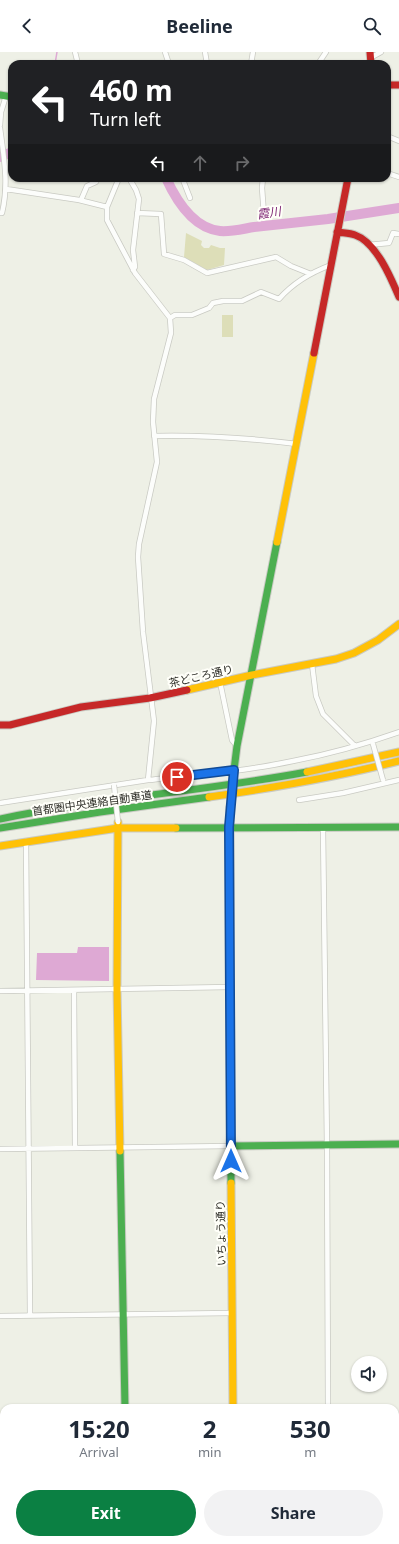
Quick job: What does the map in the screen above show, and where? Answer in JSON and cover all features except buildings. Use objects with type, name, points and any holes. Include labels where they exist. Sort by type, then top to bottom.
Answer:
[{"type":"main road","name":"いちょう通り","points":[[233,1404],[230,808],[237,746],[347,182]]},
{"type":"main road","points":[[338,230],[356,234],[363,238],[384,267],[399,298]]},
{"type":"main road","name":"茶どころ通り","points":[[0,726],[10,725],[81,707],[150,698],[252,675],[336,659],[378,640],[399,624]]},
{"type":"main road","name":"首都圏中央連絡自動車道","points":[[0,819],[64,808],[251,782],[332,768],[399,751]]},
{"type":"main road","name":"首都圏中央連絡自動車道","points":[[0,828],[66,816],[279,786],[399,761]]},
{"type":"main road","points":[[318,779],[399,766]]},
{"type":"main road","points":[[118,825],[117,989],[125,1404]]},
{"type":"main road","points":[[0,846],[100,830],[118,825],[323,828],[399,827]]},
{"type":"main road","points":[[231,1146],[399,1144]]},
{"type":"street","points":[[370,58],[381,52]]},
{"type":"street","points":[[0,213],[2,213],[6,198],[5,169],[0,127],[1,112],[6,96]]},
{"type":"street","points":[[81,200],[87,186],[96,182]]},
{"type":"street","points":[[117,182],[107,207],[107,220],[133,270],[170,318],[171,333],[154,399],[153,422],[157,462],[139,544],[138,557],[143,632],[154,721],[148,780]]},
{"type":"street","points":[[131,182],[138,194],[133,250],[135,267],[133,270]]},
{"type":"street","points":[[184,182],[190,198]]},
{"type":"street","points":[[263,182],[264,215]]},
{"type":"street","points":[[6,189],[81,200],[107,207]]},
{"type":"street","points":[[136,213],[161,214],[164,254],[184,260],[207,273],[276,257],[291,266],[311,274]]},
{"type":"street","points":[[368,245],[389,243],[393,233],[399,234]]},
{"type":"street","points":[[170,318],[175,315],[192,315],[209,308],[213,303],[223,301],[242,301],[261,292],[279,299],[288,289],[311,274],[331,264]]},
{"type":"street","points":[[154,436],[188,435],[247,438],[296,444]]},
{"type":"street","points":[[312,664],[316,696],[323,714],[355,746]]},
{"type":"street","points":[[220,682],[232,740],[237,746]]},
{"type":"street","points":[[0,803],[148,780],[234,770],[293,761],[373,743],[399,732]]},
{"type":"street","points":[[373,743],[383,782]]},
{"type":"street","points":[[299,800],[343,793],[383,782],[399,780]]},
{"type":"street","points":[[114,785],[118,825]]},
{"type":"street","points":[[323,828],[327,1146],[328,1404]]},
{"type":"street","points":[[26,841],[30,1316]]},
{"type":"street","points":[[0,991],[230,987]]},
{"type":"street","points":[[74,990],[75,1148]]},
{"type":"street","points":[[0,1149],[231,1146]]},
{"type":"street","points":[[0,1316],[232,1313]]},
{"type":"green space","points":[[186,233],[202,241],[201,245],[204,248],[209,248],[211,245],[225,248],[224,265],[207,270],[184,257]]},
{"type":"green space","points":[[222,315],[233,315],[233,337],[222,337]]},
{"type":"shaded area","points":[[78,947],[109,947],[109,981],[36,980],[37,953],[77,953]]},
{"type":"waterway","points":[[56,60],[57,52]]},
{"type":"waterway","name":"霞川","points":[[0,157],[8,154]]},
{"type":"waterway","name":"霞川","points":[[168,182],[180,204],[194,219],[210,229],[220,231],[232,231],[254,227],[328,219],[399,208]]},
{"type":"traffic: fast","points":[[0,95],[8,96]]},
{"type":"traffic: fast","points":[[234,770],[237,746],[277,542]]},
{"type":"traffic: fast","points":[[230,808],[234,770]]},
{"type":"traffic: fast","points":[[0,819],[76,805],[269,779],[307,772]]},
{"type":"traffic: fast","points":[[0,828],[209,797]]},
{"type":"traffic: fast","points":[[176,828],[399,827]]},
{"type":"traffic: fast","points":[[230,985],[231,1183]]},
{"type":"traffic: fast","points":[[231,1146],[399,1144]]},
{"type":"traffic: fast","points":[[120,1151],[125,1404]]},
{"type":"traffic: slow","points":[[277,542],[314,353]]},
{"type":"traffic: slow","points":[[187,690],[252,675],[336,659],[354,653],[378,640],[399,624]]},
{"type":"traffic: slow","points":[[307,772],[399,752]]},
{"type":"traffic: slow","points":[[209,797],[304,782],[399,761]]},
{"type":"traffic: slow","points":[[118,822],[117,989],[120,1151]]},
{"type":"traffic: slow","points":[[0,846],[118,828],[176,828]]},
{"type":"traffic: slow","points":[[231,1183],[233,1404]]},
{"type":"traffic: jam","points":[[370,52],[371,60]]},
{"type":"traffic: jam","points":[[391,85],[399,85]]},
{"type":"traffic: jam","points":[[314,353],[347,182]]},
{"type":"traffic: jam","points":[[337,232],[355,235],[370,245],[382,262],[399,297]]},
{"type":"traffic: jam","points":[[0,725],[10,725],[81,707],[150,698],[187,690]]},
{"type":"traffic: jam","points":[[230,808],[230,985]]},
{"type":"route","points":[[177,777],[234,770],[229,827],[231,1161]]}]
